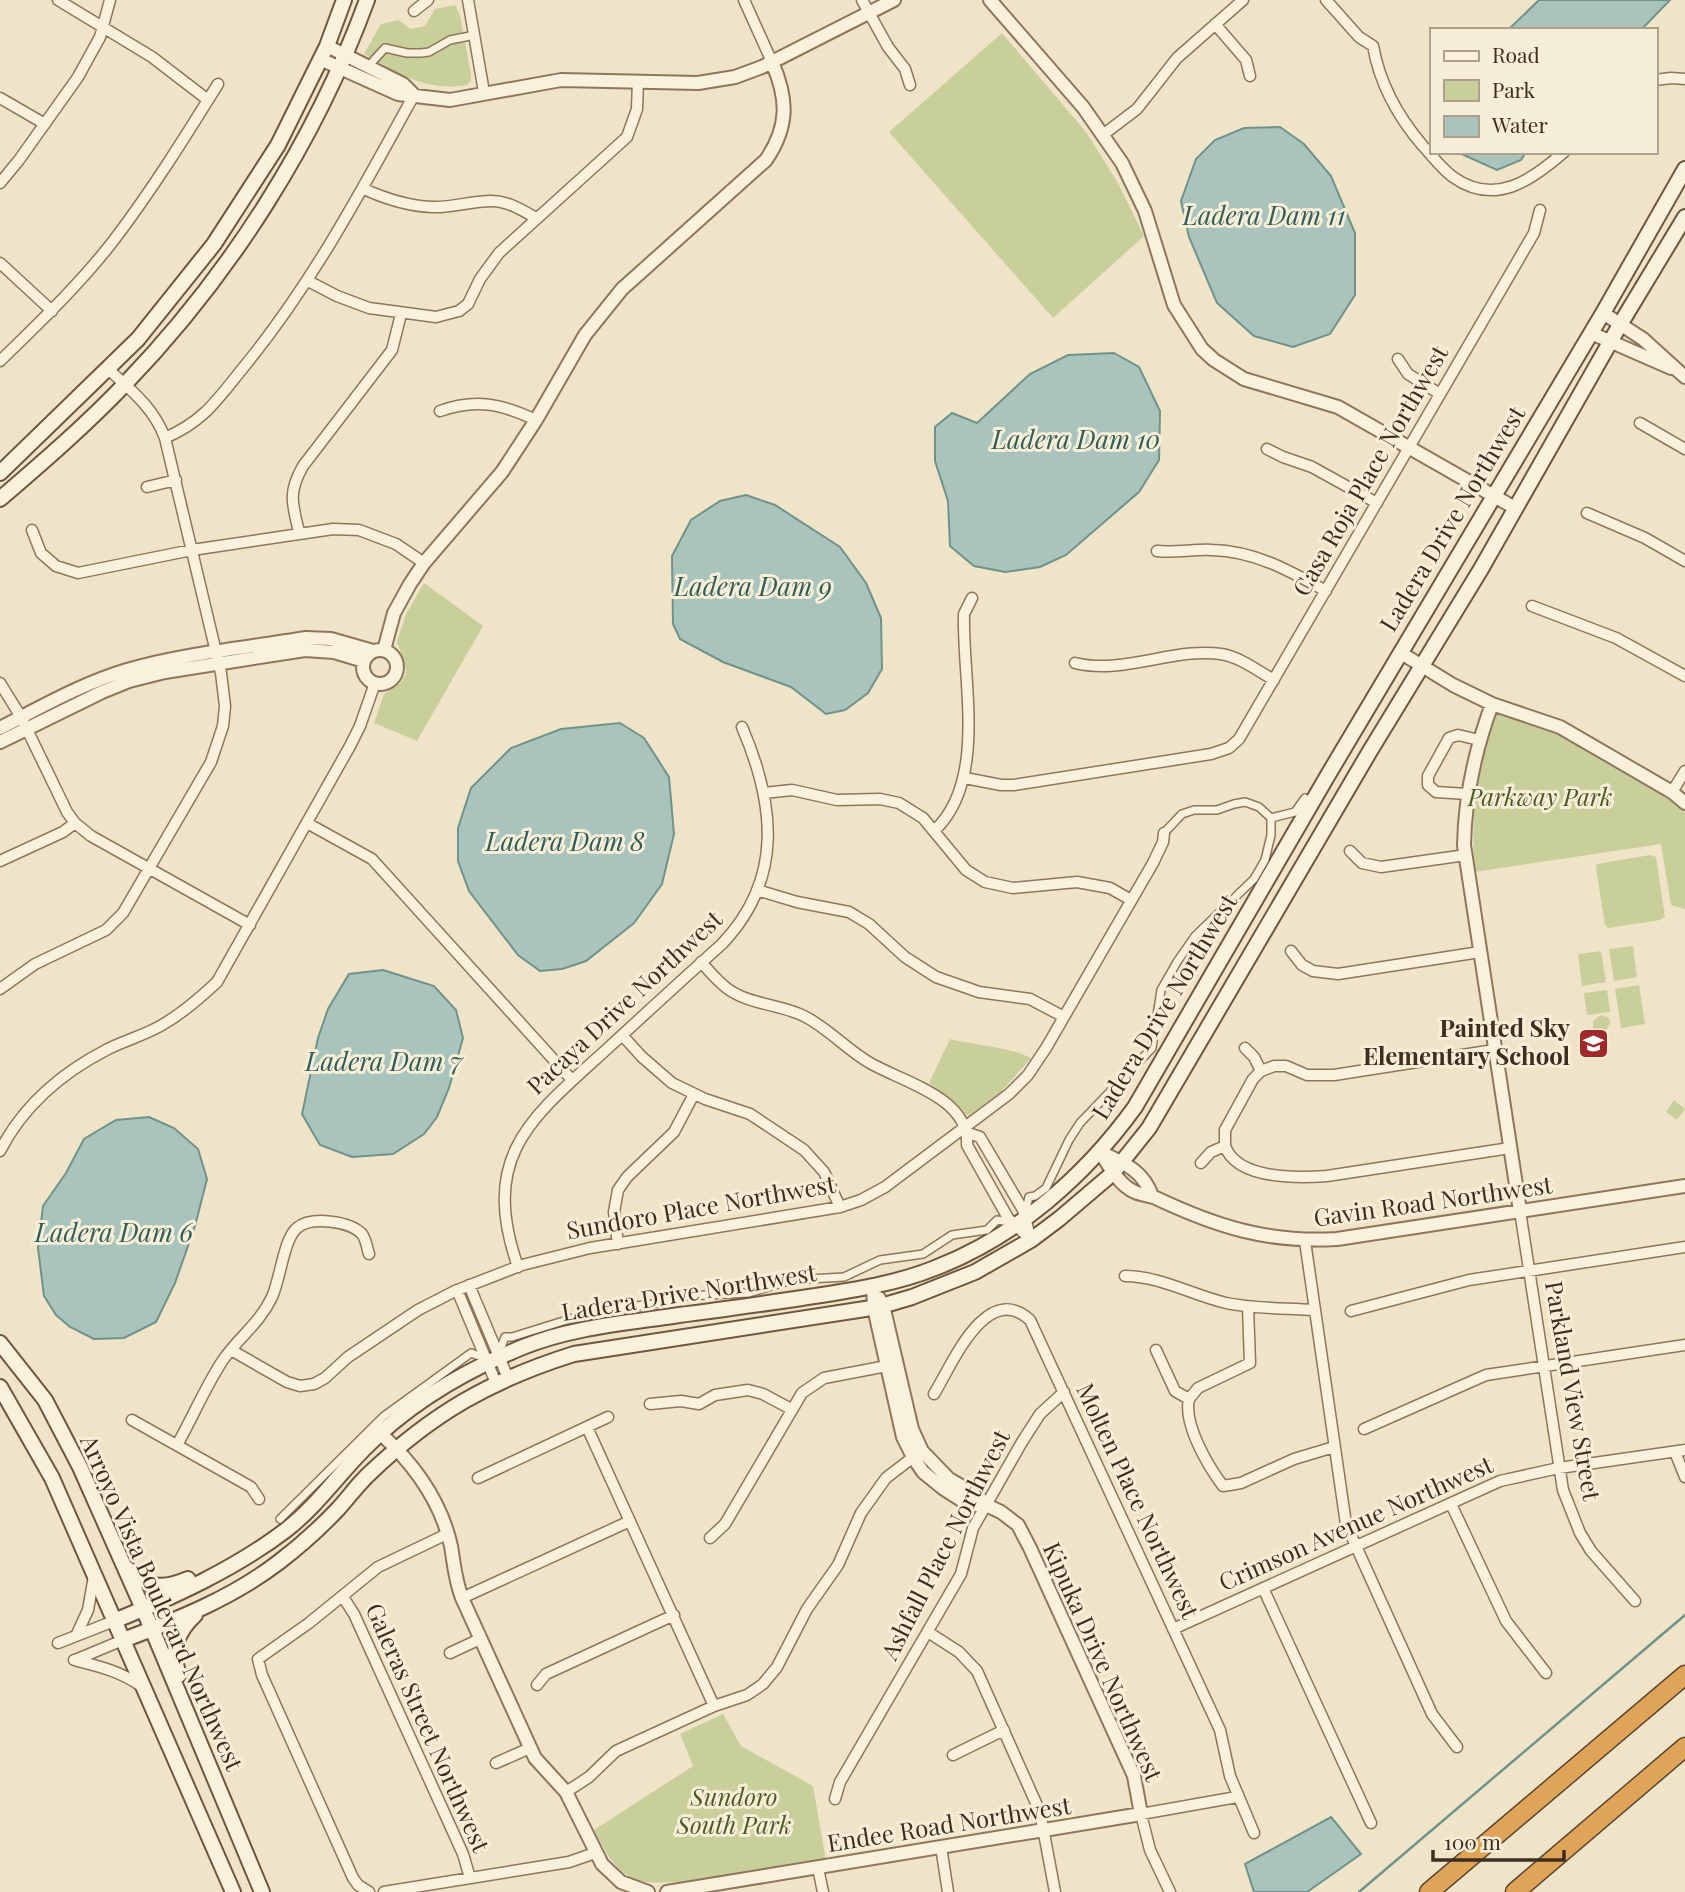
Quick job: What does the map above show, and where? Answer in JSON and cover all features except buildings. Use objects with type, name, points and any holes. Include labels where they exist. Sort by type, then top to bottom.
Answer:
[{"type":"highway","points":[[1429,1892],[1685,1675]]},
{"type":"highway","points":[[1515,1892],[1685,1747]]},
{"type":"highway","points":[[1592,1826],[1685,1758]]},
{"type":"main road","points":[[0,473],[138,338],[214,244],[278,145],[323,53],[344,0]]},
{"type":"main road","points":[[0,499],[125,385],[180,321],[242,239],[288,165],[342,62],[367,0]]},
{"type":"main road","name":"Ladera Drive Northwest","points":[[114,1621],[157,1604],[229,1566],[288,1529],[380,1433],[419,1402],[492,1355],[596,1327],[873,1287],[935,1268],[985,1245],[1017,1217],[1050,1200],[1100,1152],[1135,1107],[1603,313],[1685,169]]},
{"type":"main road","name":"Ladera Drive Northwest","points":[[123,1640],[207,1605],[261,1575],[296,1548],[397,1448],[456,1404],[502,1380],[560,1359],[595,1350],[878,1306],[912,1297],[975,1272],[1031,1240],[1059,1220],[1117,1168],[1160,1113],[1421,666],[1452,619],[1621,323],[1685,217]]},
{"type":"main road","name":"Arroyo Vista Boulevard Northwest","points":[[0,1343],[45,1400],[80,1467],[152,1629],[262,1892]]},
{"type":"main road","name":"Arroyo Vista Boulevard Northwest","points":[[0,1387],[52,1478],[233,1892]]},
{"type":"main road","points":[[123,1566],[144,1582],[159,1588],[214,1568],[229,1566]]},
{"type":"main road","points":[[196,1735],[197,1720],[175,1661],[176,1644],[183,1626],[207,1605]]},
{"type":"street","points":[[58,0],[152,57],[208,100]]},
{"type":"street","points":[[0,183],[78,77],[100,37],[110,0]]},
{"type":"street","points":[[414,11],[428,0]]},
{"type":"street","points":[[468,0],[484,92]]},
{"type":"street","points":[[217,658],[305,650],[334,652],[363,661],[379,651],[394,613],[424,563],[502,472],[536,420],[585,335],[622,289],[766,160],[777,144],[784,112],[782,87],[744,0]]},
{"type":"street","points":[[862,0],[905,69],[910,85]]},
{"type":"street","points":[[323,53],[398,94],[450,100],[561,80],[698,83],[736,77],[772,62],[894,0]]},
{"type":"street","points":[[990,0],[1083,107],[1122,163],[1144,211],[1174,305],[1202,349],[1244,379],[1338,407],[1515,508]]},
{"type":"street","points":[[1104,134],[1137,110],[1177,58],[1243,0]]},
{"type":"street","points":[[1326,0],[1359,37],[1373,46],[1376,64],[1397,114],[1430,153]]},
{"type":"street","points":[[1215,24],[1246,60],[1250,76]]},
{"type":"street","points":[[373,61],[385,48],[407,53],[429,52],[450,40],[475,35]]},
{"type":"street","points":[[1657,80],[1685,79]]},
{"type":"street","points":[[308,281],[369,308],[436,317],[459,312],[468,304],[480,279],[499,253],[627,137],[637,109],[638,81]]},
{"type":"street","points":[[0,361],[52,311],[112,241],[158,180],[218,83]]},
{"type":"street","points":[[165,438],[187,428],[206,412],[264,342],[308,281],[364,189],[414,95]]},
{"type":"street","points":[[0,98],[45,124]]},
{"type":"street","points":[[1431,154],[1454,178],[1479,188],[1508,188],[1528,181],[1562,154]]},
{"type":"street","points":[[364,189],[390,200],[431,208],[491,201],[511,205],[536,218]]},
{"type":"street","name":"Casa Roja Place Northwest","points":[[965,778],[1014,785],[1211,754],[1229,748],[1247,727],[1534,233],[1540,210]]},
{"type":"street","points":[[0,263],[52,311]]},
{"type":"street","points":[[1603,313],[1643,339],[1684,376]]},
{"type":"street","points":[[299,532],[292,503],[293,484],[303,466],[392,350],[401,314]]},
{"type":"street","points":[[1591,333],[1684,376]]},
{"type":"street","points":[[1398,359],[1408,374],[1440,394]]},
{"type":"street","points":[[0,989],[35,964],[106,930],[123,913],[211,762],[220,740],[225,706],[217,658],[165,438],[151,410],[107,369]]},
{"type":"street","points":[[440,411],[460,404],[492,404],[507,407],[536,420]]},
{"type":"street","points":[[1640,424],[1685,449]]},
{"type":"street","points":[[1267,449],[1312,467],[1377,503]]},
{"type":"street","points":[[148,487],[176,480]]},
{"type":"street","points":[[1587,513],[1646,538],[1685,561]]},
{"type":"street","points":[[32,530],[41,553],[56,566],[78,573],[192,550],[333,529],[359,530],[396,544],[424,563]]},
{"type":"street","points":[[1157,551],[1236,552],[1280,566],[1326,591]]},
{"type":"street","points":[[934,831],[954,806],[965,778],[968,741],[964,614],[972,597]]},
{"type":"street","points":[[1532,606],[1616,638],[1685,676]]},
{"type":"street","points":[[0,727],[24,723],[129,681],[306,638],[331,639],[379,651],[395,660],[396,672],[389,681],[375,683],[366,677],[363,661]]},
{"type":"street","points":[[1075,663],[1094,668],[1209,653],[1234,658],[1274,680]]},
{"type":"street","points":[[1401,653],[1492,704],[1560,727],[1672,792],[1685,803]]},
{"type":"street","points":[[0,683],[8,692],[75,824],[91,836],[250,925]]},
{"type":"street","points":[[0,1151],[23,1114],[63,1077],[107,1049],[161,1026],[194,1004],[217,982],[360,726],[375,683]]},
{"type":"street","points":[[1492,704],[1479,740],[1467,794],[1465,855],[1520,1211]]},
{"type":"street","points":[[0,742],[24,723]]},
{"type":"street","name":"Pacaya Drive Northwest","points":[[518,1266],[507,1232],[504,1210],[512,1158],[529,1124],[572,1080],[738,926],[751,906],[767,845],[764,793],[754,754],[742,727]]},
{"type":"street","points":[[1467,794],[1436,792],[1429,785],[1428,776],[1449,738],[1458,735],[1479,740]]},
{"type":"street","points":[[1672,792],[1685,771]]},
{"type":"street","points":[[764,793],[792,790],[837,800],[889,800],[912,811],[934,831],[966,870],[985,882],[1013,888],[1077,882],[1110,888],[1131,900]]},
{"type":"street","points":[[1271,818],[1295,811],[1305,797]]},
{"type":"street","points":[[492,1355],[505,1337],[599,1310],[654,1304],[685,1296],[749,1293],[791,1280],[844,1277],[880,1260],[918,1256],[952,1235],[986,1230],[997,1220],[1017,1217],[1029,1198],[1046,1188],[1069,1140],[1080,1124],[1153,1048],[1161,990],[1195,936],[1254,879],[1265,860],[1271,835],[1271,818],[1259,807],[1245,802],[1217,810],[1194,810],[1182,814],[1164,833]]},
{"type":"street","points":[[307,823],[372,859],[572,1080]]},
{"type":"street","points":[[0,861],[75,824]]},
{"type":"street","name":"Sundoro Place Northwest","points":[[231,1349],[287,1382],[300,1386],[314,1384],[402,1319],[457,1290],[518,1266],[572,1252],[841,1207],[885,1187],[966,1130],[1020,1083],[1037,1062],[1158,853],[1164,833]]},
{"type":"street","points":[[1350,850],[1362,863],[1381,867],[1465,855]]},
{"type":"street","points":[[757,890],[797,902],[849,912],[869,924],[905,957],[936,976],[979,992],[1030,999],[1064,1017]]},
{"type":"street","points":[[1291,951],[1302,965],[1313,971],[1338,974],[1480,952]]},
{"type":"street","points":[[701,962],[720,983],[734,993],[801,1015],[870,1063],[899,1079],[932,1092],[953,1110],[966,1130],[967,1145],[1031,1240]]},
{"type":"street","points":[[622,1035],[650,1065],[672,1083],[750,1114],[804,1150],[824,1172],[841,1207]]},
{"type":"street","points":[[1245,1048],[1254,1056],[1261,1071]]},
{"type":"street","points":[[1494,1051],[1334,1075],[1307,1074],[1286,1066],[1274,1066],[1261,1071],[1254,1079],[1225,1130],[1225,1146],[1232,1160],[1240,1165],[1262,1172],[1303,1178],[1510,1148]]},
{"type":"street","points":[[618,1244],[614,1212],[618,1190],[627,1177],[674,1132],[694,1094]]},
{"type":"street","points":[[966,1130],[980,1137],[1017,1217]]},
{"type":"street","points":[[1201,1163],[1211,1152],[1225,1146]]},
{"type":"street","name":"Gavin Road Northwest","points":[[1100,1152],[1117,1168],[1134,1192],[1152,1196],[1182,1212],[1222,1227],[1265,1237],[1305,1241],[1337,1239],[1685,1186]]},
{"type":"street","name":"Parkland View Street","points":[[1520,1211],[1563,1490],[1580,1533],[1591,1550],[1635,1601]]},
{"type":"street","points":[[177,1444],[231,1349],[254,1326],[267,1307],[278,1283],[289,1239],[297,1227],[320,1220],[355,1229],[364,1237],[369,1254]]},
{"type":"street","points":[[1305,1241],[1346,1524],[1432,1714],[1457,1747]]},
{"type":"street","points":[[1352,1311],[1469,1280],[1685,1247]]},
{"type":"street","points":[[1125,1276],[1145,1276],[1196,1294],[1248,1307],[1314,1310]]},
{"type":"street","points":[[469,1285],[502,1380]]},
{"type":"street","name":"Kipuka Drive Northwest","points":[[873,1287],[892,1365],[903,1437],[918,1454],[923,1472],[944,1489],[969,1505],[986,1505],[1001,1512],[1018,1525],[1134,1776],[1150,1850],[1170,1892]]},
{"type":"street","points":[[457,1290],[492,1355]]},
{"type":"street","points":[[1248,1307],[1250,1363],[1198,1388],[1189,1399],[1187,1408],[1190,1423],[1213,1473],[1223,1486],[1241,1483],[1294,1459],[1334,1447]]},
{"type":"street","name":"Molten Place Northwest","points":[[934,1394],[982,1318],[1003,1310],[1024,1314],[1030,1320],[1220,1730],[1230,1776],[1254,1833]]},
{"type":"street","points":[[1364,1429],[1475,1379],[1685,1345]]},
{"type":"street","points":[[1156,1350],[1175,1391],[1189,1399]]},
{"type":"street","points":[[279,1519],[384,1416],[471,1353],[492,1355]]},
{"type":"street","points":[[710,1538],[725,1524],[802,1394],[824,1378],[892,1365]]},
{"type":"street","points":[[650,1405],[681,1401],[699,1404],[715,1395],[748,1390],[763,1394],[791,1409]]},
{"type":"street","name":"Ashfall Place Northwest","points":[[835,1799],[840,1783],[961,1574],[973,1528],[1040,1413],[1064,1392]]},
{"type":"street","points":[[478,1478],[608,1418]]},
{"type":"street","points":[[132,1420],[251,1487],[259,1499]]},
{"type":"street","points":[[587,1427],[715,1706]]},
{"type":"street","points":[[380,1433],[419,1473],[447,1534],[456,1583],[462,1598],[535,1758],[566,1792],[602,1864],[614,1877],[629,1886],[648,1892]]},
{"type":"street","points":[[1680,1451],[1685,1476]]},
{"type":"street","name":"Crimson Avenue Northwest","points":[[1172,1629],[1500,1481],[1559,1468],[1680,1451]]},
{"type":"street","points":[[566,1792],[589,1777],[616,1751],[715,1706],[747,1695],[763,1684],[777,1667],[807,1609],[838,1565],[861,1513],[886,1478],[918,1454]]},
{"type":"street","points":[[1451,1504],[1506,1621],[1546,1673]]},
{"type":"street","points":[[462,1598],[630,1521]]},
{"type":"street","points":[[369,1892],[353,1878],[262,1675],[258,1659],[343,1597],[378,1567],[447,1534]]},
{"type":"street","points":[[76,1636],[89,1605],[94,1576]]},
{"type":"street","points":[[1263,1588],[1371,1823]]},
{"type":"street","name":"Galeras Street Northwest","points":[[343,1597],[354,1615],[457,1841],[470,1878]]},
{"type":"street","points":[[537,1685],[546,1674],[674,1615]]},
{"type":"street","points":[[58,1643],[114,1621]]},
{"type":"street","points":[[928,1632],[959,1652],[977,1671],[1036,1800],[1055,1892]]},
{"type":"street","points":[[450,1653],[480,1639]]},
{"type":"street","points":[[123,1640],[72,1661],[111,1669],[144,1688]]},
{"type":"street","points":[[953,1755],[1004,1730]]},
{"type":"street","points":[[496,1763],[530,1748]]},
{"type":"street","name":"Endee Road Northwest","points":[[667,1892],[721,1888],[818,1868],[1237,1797]]},
{"type":"street","points":[[941,1847],[948,1892]]},
{"type":"street","points":[[384,1892],[569,1862],[595,1853]]},
{"type":"street","points":[[818,1868],[823,1892]]},
{"type":"green space","points":[[455,5],[460,15],[471,75],[471,81],[467,85],[438,86],[425,83],[401,74],[364,54],[381,24],[398,20],[411,29],[425,26],[435,9]]},
{"type":"green space","points":[[1002,33],[1086,132],[1118,183],[1144,236],[1053,318],[889,132]]},
{"type":"green space","points":[[424,583],[483,626],[417,741],[374,723],[384,694],[401,683],[406,672],[397,642],[406,614]]},
{"type":"green space","name":"Parkway Park","points":[[1496,711],[1560,734],[1661,794],[1685,812],[1685,909],[1671,905],[1661,844],[1475,872],[1473,830],[1476,790]]},
{"type":"green space","points":[[1650,855],[1656,857],[1665,917],[1608,928],[1605,925],[1597,864]]},
{"type":"green space","points":[[1633,946],[1637,977],[1614,981],[1609,949]]},
{"type":"green space","points":[[1601,951],[1606,982],[1582,986],[1578,954]]},
{"type":"green space","points":[[1639,985],[1645,1024],[1621,1028],[1615,989]]},
{"type":"green space","points":[[1607,990],[1610,1012],[1587,1015],[1584,993]]},
{"type":"green space","points":[[1601,1015],[1609,1018],[1610,1023],[1606,1031],[1595,1033],[1593,1021]]},
{"type":"green space","points":[[950,1039],[1002,1049],[1031,1058],[999,1094],[968,1116],[929,1083]]},
{"type":"green space","points":[[1674,1100],[1685,1109],[1677,1120],[1666,1112]]},
{"type":"green space","name":"Sundoro South Park","points":[[723,1714],[741,1746],[813,1786],[826,1861],[697,1880],[649,1882],[634,1879],[610,1858],[594,1830],[693,1766],[680,1734]]},
{"type":"water","points":[[1539,0],[1670,0],[1643,28],[1510,28]]},
{"type":"water","name":"Ladera Dam 11","points":[[1280,127],[1304,144],[1331,176],[1355,233],[1355,295],[1330,334],[1293,347],[1254,336],[1217,303],[1189,237],[1181,201],[1196,159],[1215,140],[1244,128]]},
{"type":"water","points":[[1461,154],[1525,154],[1521,160],[1497,170]]},
{"type":"water","name":"Ladera Dam 10","points":[[1114,353],[1139,367],[1160,411],[1159,460],[1139,492],[1066,555],[1040,567],[1005,572],[974,566],[950,546],[948,501],[935,461],[935,427],[952,413],[977,423],[1030,374],[1068,355]]},
{"type":"water","name":"Ladera Dam 9","points":[[746,495],[775,505],[840,547],[866,583],[881,618],[882,669],[868,693],[845,710],[826,714],[791,687],[723,662],[680,639],[673,624],[672,556],[691,520],[720,501]]},
{"type":"water","name":"Ladera Dam 8","points":[[620,723],[644,738],[669,777],[674,834],[662,884],[634,923],[586,961],[562,969],[540,971],[518,955],[469,891],[458,861],[458,828],[471,788],[511,748],[561,729]]},
{"type":"water","name":"Ladera Dam 7","points":[[383,970],[434,986],[456,1010],[463,1038],[449,1088],[437,1117],[424,1134],[393,1154],[352,1157],[320,1145],[302,1114],[318,1038],[328,1009],[349,974]]},
{"type":"water","name":"Ladera Dam 6","points":[[149,1117],[174,1128],[198,1149],[207,1179],[195,1226],[175,1283],[156,1322],[124,1338],[94,1339],[70,1327],[56,1315],[44,1296],[38,1248],[43,1206],[66,1173],[84,1139],[116,1120]]},
{"type":"water","points":[[1331,1817],[1361,1854],[1307,1892],[1254,1892],[1245,1864]]},
{"type":"waterway","points":[[1359,1892],[1685,1615]]},
{"type":"place","name":"Painted Sky Elementary School","points":[[1593,1043]]}]
